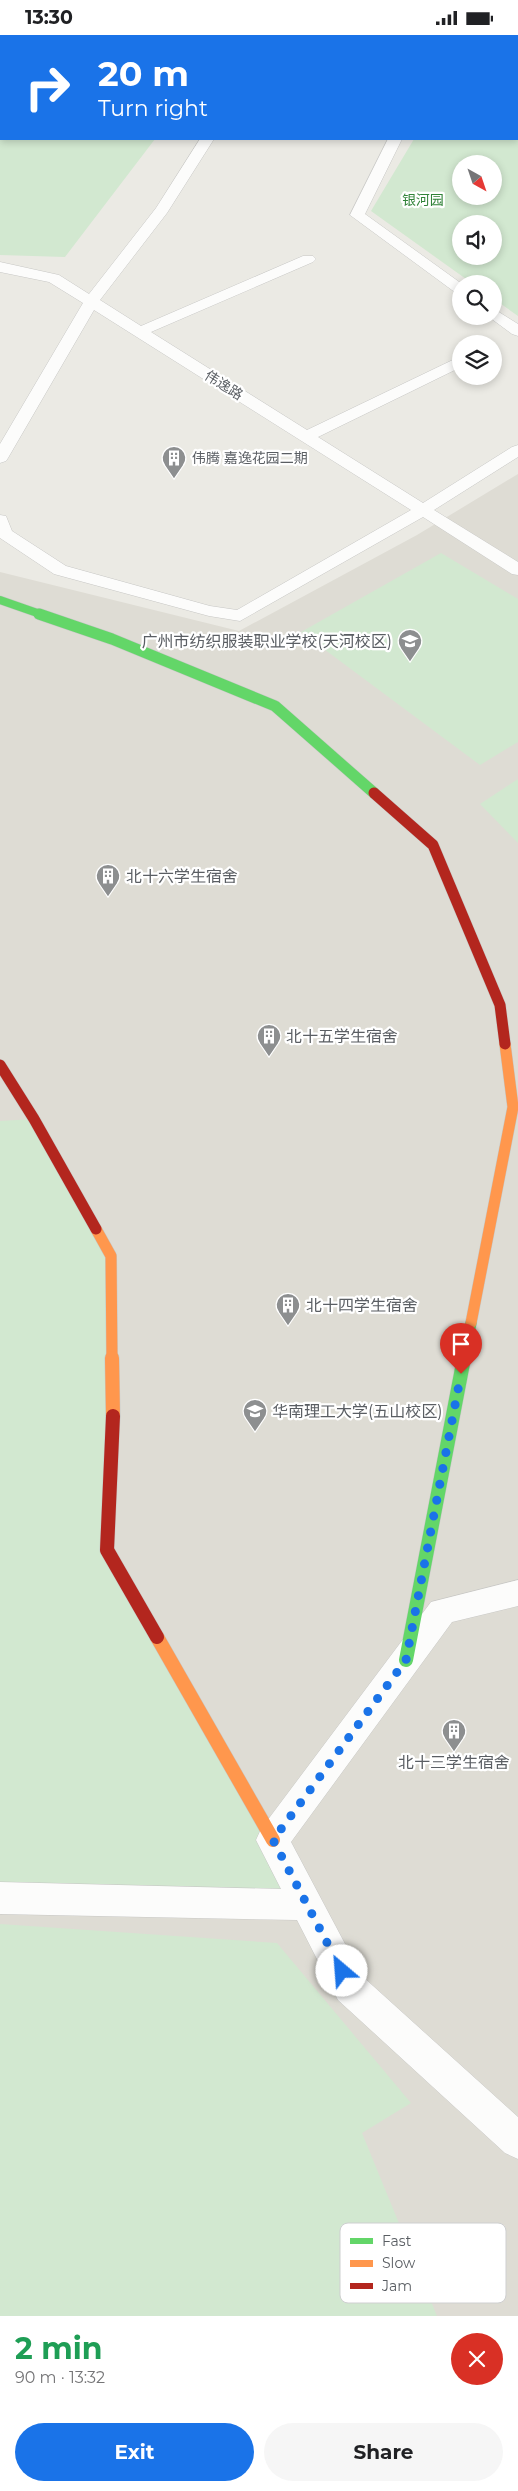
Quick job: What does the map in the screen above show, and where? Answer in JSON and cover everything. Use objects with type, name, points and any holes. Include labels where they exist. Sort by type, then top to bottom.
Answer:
[{"type":"street","points":[[0,600],[112,639],[275,706],[432,845],[500,1005],[513,1107],[406,1660]]},
{"type":"street","points":[[0,1065],[34,1119],[111,1256],[113,1433],[107,1550],[273,1840],[350,1988],[518,2141]]},
{"type":"street","points":[[273,1840],[442,1611],[518,1593]]},
{"type":"street","points":[[0,1898],[307,1905]]},
{"type":"lane","points":[[0,458],[91,302],[162,211],[206,140]]},
{"type":"lane","points":[[394,140],[357,215],[452,284]]},
{"type":"lane","points":[[139,332],[308,259]]},
{"type":"lane","name":"伟逸路","points":[[0,267],[54,279],[518,570]]},
{"type":"lane","points":[[502,320],[518,331]]},
{"type":"lane","points":[[306,437],[452,365]]},
{"type":"lane","points":[[0,520],[4,533],[60,570],[209,611],[240,616],[423,510],[518,450]]},
{"type":"shaded area","name":"华南理工大学(五山校区)","points":[[518,474],[518,2316],[0,2316],[0,572],[239,631],[417,535]]},
{"type":"green space","points":[[0,140],[154,140],[65,257],[0,255]]},
{"type":"green space","name":"银河园","points":[[413,140],[518,140],[518,316],[502,305],[502,275],[460,275],[371,211]]},
{"type":"green space","points":[[441,553],[518,599],[518,742],[480,765],[301,632]]},
{"type":"green space","points":[[518,779],[518,843],[480,804]]},
{"type":"green space","points":[[34,1119],[111,1256],[107,1550],[307,1905],[0,1898],[0,1121]]},
{"type":"green space","points":[[0,1924],[277,1943],[411,2103],[362,2133],[399,2223],[340,2223],[340,2303],[432,2303],[437,2316],[0,2316]]},
{"type":"traffic: fast","points":[[0,600],[112,639],[275,706],[374,793]]},
{"type":"traffic: fast","points":[[406,1660],[471,1323]]},
{"type":"traffic: slow","points":[[471,1323],[513,1107],[505,1044]]},
{"type":"traffic: slow","points":[[96,1229],[111,1256],[113,1416]]},
{"type":"traffic: slow","points":[[157,1637],[273,1840]]},
{"type":"traffic: jam","points":[[374,793],[433,845],[500,1005],[505,1044]]},
{"type":"traffic: jam","points":[[0,1065],[34,1119],[96,1229]]},
{"type":"traffic: jam","points":[[113,1416],[107,1550],[157,1637]]},
{"type":"place","name":"伟腾 嘉逸花园二期","points":[[174,479]]},
{"type":"place","name":"广州市纺织服装职业学校(天河校区)","points":[[410,662]]},
{"type":"place","name":"北十六学生宿舍","points":[[108,897]]},
{"type":"place","name":"北十五学生宿舍","points":[[269,1057]]},
{"type":"place","name":"北十四学生宿舍","points":[[288,1326]]},
{"type":"place","name":"华南理工大学(五山校区)","points":[[255,1432]]},
{"type":"place","name":"北十三学生宿舍","points":[[454,1752]]},
{"type":"route","points":[[342,1971],[273,1840],[406,1660],[461,1374]]}]
